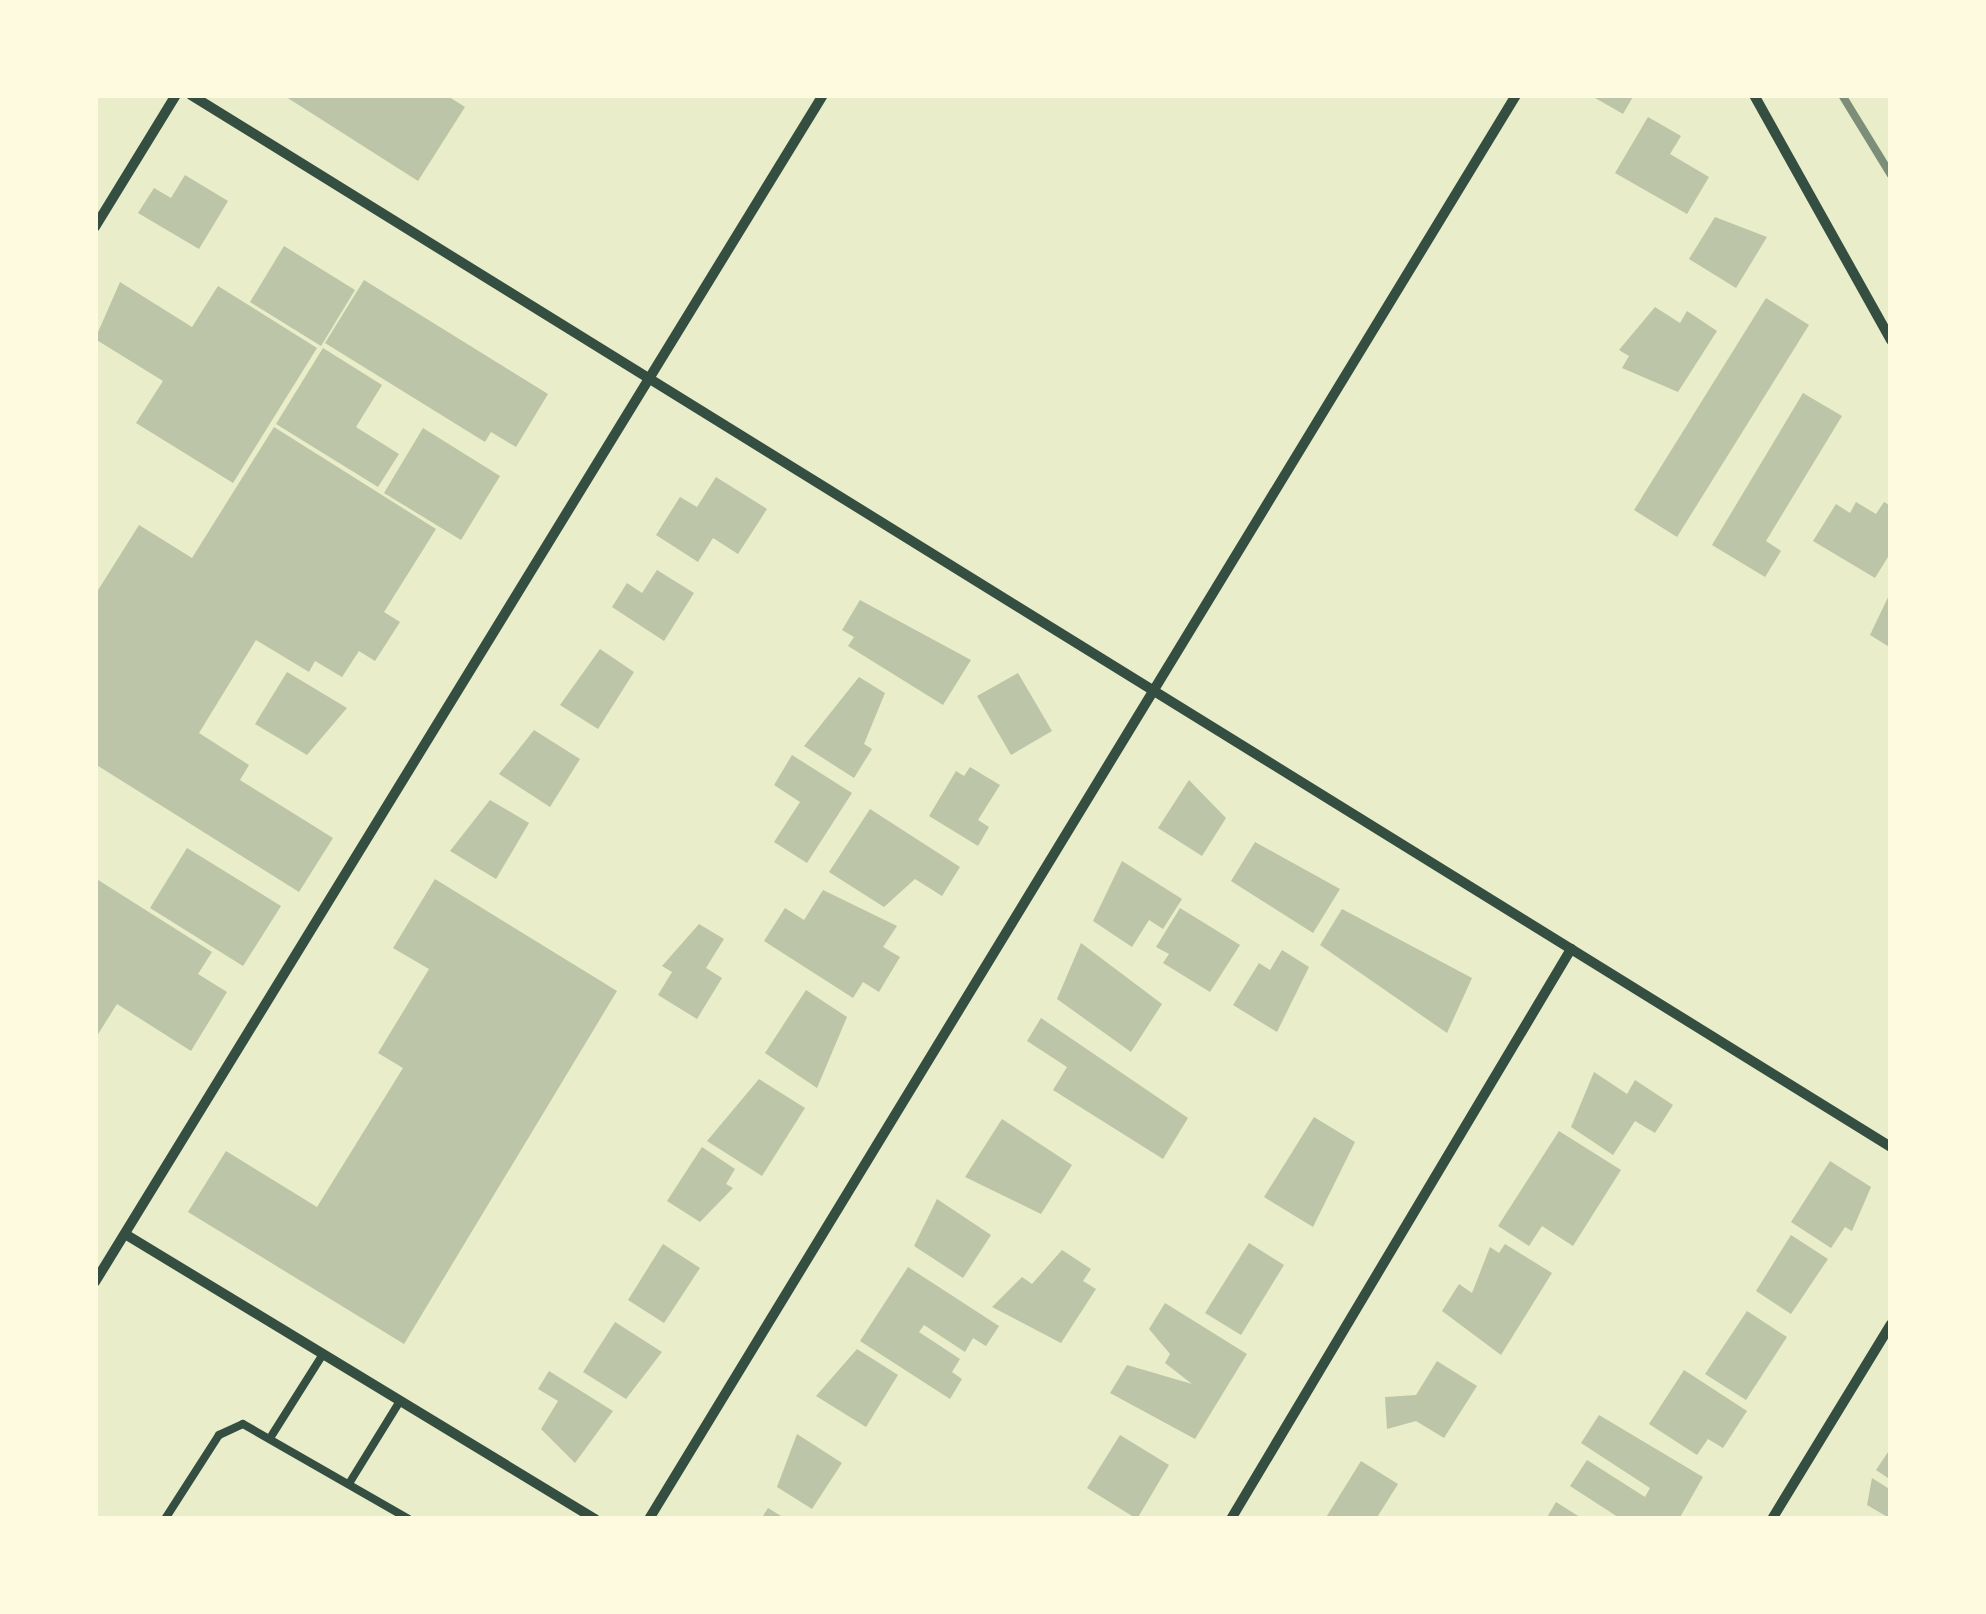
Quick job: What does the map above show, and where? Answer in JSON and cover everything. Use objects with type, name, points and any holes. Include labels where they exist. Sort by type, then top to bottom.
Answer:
[{"type":"street","points":[[95,227],[176,95]]},
{"type":"street","points":[[191,95],[1891,1147]]},
{"type":"street","points":[[95,1282],[823,95]]},
{"type":"street","points":[[649,1519],[1516,95]]},
{"type":"street","points":[[1754,95],[1891,340]]},
{"type":"street","points":[[1230,1519],[1571,949]]},
{"type":"street","points":[[125,1234],[594,1519]]},
{"type":"street","points":[[1772,1519],[1891,1324]]},
{"type":"lane","points":[[272,1435],[323,1354]]},
{"type":"lane","points":[[350,1482],[400,1401]]},
{"type":"lane","points":[[164,1519],[219,1435],[242,1424],[272,1435],[410,1519]]},
{"type":"building","points":[[283,95],[446,95],[465,107],[418,181]]},
{"type":"building","points":[[1590,95],[1634,95],[1623,114]]},
{"type":"building","points":[[1648,117],[1681,136],[1670,154],[1709,177],[1687,214],[1615,173]]},
{"type":"building","points":[[185,175],[228,201],[199,249],[138,213],[154,188],[171,198]]},
{"type":"building","points":[[1715,217],[1767,237],[1736,288],[1689,259]]},
{"type":"building","points":[[284,246],[355,290],[321,346],[250,302]]},
{"type":"building","points":[[364,280],[548,394],[516,447],[491,432],[485,442],[325,343]]},
{"type":"building","points":[[120,282],[192,327],[218,286],[317,348],[233,483],[136,423],[163,381],[95,339]]},
{"type":"building","points":[[1766,298],[1809,325],[1677,537],[1634,510]]},
{"type":"building","points":[[1655,307],[1680,323],[1687,311],[1717,331],[1678,392],[1622,368],[1629,356],[1619,350]]},
{"type":"building","points":[[323,348],[382,385],[356,427],[399,454],[378,487],[276,424]]},
{"type":"building","points":[[1803,393],[1842,416],[1766,541],[1781,551],[1765,577],[1712,545]]},
{"type":"building","points":[[274,427],[436,529],[384,612],[400,622],[375,661],[359,651],[342,677],[315,661],[309,672],[256,640],[199,733],[249,765],[240,780],[333,838],[299,892],[95,764],[95,595],[139,525],[192,558]]},
{"type":"building","points":[[423,428],[500,476],[461,540],[384,493]]},
{"type":"building","points":[[716,477],[767,509],[738,554],[713,538],[698,562],[656,535],[680,497],[697,507]]},
{"type":"building","points":[[1856,502],[1876,514],[1884,502],[1891,506],[1891,552],[1875,578],[1813,541],[1836,504],[1850,513]]},
{"type":"building","points":[[657,570],[694,593],[664,641],[612,607],[627,583],[642,593]]},
{"type":"building","points":[[1891,591],[1891,648],[1870,635]]},
{"type":"building","points":[[860,600],[971,660],[943,705],[848,646],[854,637],[842,630]]},
{"type":"building","points":[[600,649],[634,672],[598,729],[560,705]]},
{"type":"building","points":[[287,672],[347,708],[307,755],[255,724]]},
{"type":"building","points":[[1018,673],[1052,731],[1011,755],[977,696]]},
{"type":"building","points":[[859,677],[885,693],[864,744],[872,749],[854,778],[804,746]]},
{"type":"building","points":[[534,730],[580,759],[550,807],[499,774]]},
{"type":"building","points":[[792,755],[852,793],[807,863],[774,842],[800,802],[774,785]]},
{"type":"building","points":[[970,767],[1000,785],[978,820],[989,827],[978,846],[929,816],[956,771],[964,776]]},
{"type":"building","points":[[1189,780],[1226,818],[1202,856],[1158,828]]},
{"type":"building","points":[[490,800],[529,823],[496,879],[450,851]]},
{"type":"building","points":[[870,809],[960,867],[942,896],[915,879],[884,907],[829,872]]},
{"type":"building","points":[[1255,842],[1340,889],[1313,933],[1231,881]]},
{"type":"building","points":[[187,848],[281,906],[243,966],[150,908]]},
{"type":"building","points":[[1122,861],[1182,899],[1163,929],[1149,920],[1132,947],[1093,921]]},
{"type":"building","points":[[95,878],[212,952],[198,974],[227,992],[191,1051],[117,1004],[95,1039]]},
{"type":"building","points":[[435,879],[617,991],[404,1344],[188,1212],[226,1151],[317,1207],[403,1068],[378,1053],[429,969],[393,948]]},
{"type":"building","points":[[823,890],[897,926],[883,947],[900,957],[879,992],[863,982],[853,998],[764,941],[785,908],[804,920]]},
{"type":"building","points":[[1180,908],[1240,945],[1210,992],[1163,963],[1169,954],[1156,947]]},
{"type":"building","points":[[1342,909],[1472,978],[1447,1033],[1320,945]]},
{"type":"building","points":[[699,924],[724,939],[706,968],[722,978],[697,1019],[658,995],[672,972],[662,966]]},
{"type":"building","points":[[1081,943],[1162,1004],[1131,1052],[1057,999]]},
{"type":"building","points":[[1282,950],[1309,967],[1277,1032],[1233,1005],[1259,963],[1270,970]]},
{"type":"building","points":[[806,990],[847,1017],[817,1088],[765,1053]]},
{"type":"building","points":[[1041,1018],[1188,1118],[1163,1159],[1053,1090],[1067,1067],[1027,1041]]},
{"type":"building","points":[[1594,1072],[1627,1094],[1635,1080],[1673,1105],[1655,1133],[1635,1121],[1613,1155],[1571,1127]]},
{"type":"building","points":[[759,1079],[805,1108],[762,1176],[707,1141]]},
{"type":"building","points":[[1314,1117],[1355,1142],[1313,1227],[1264,1197]]},
{"type":"building","points":[[1002,1119],[1072,1165],[1041,1214],[965,1177]]},
{"type":"building","points":[[1559,1131],[1621,1170],[1573,1246],[1542,1226],[1529,1246],[1498,1226]]},
{"type":"building","points":[[702,1147],[735,1169],[726,1184],[733,1188],[700,1222],[667,1201]]},
{"type":"building","points":[[1830,1161],[1871,1187],[1852,1231],[1845,1227],[1831,1248],[1791,1222]]},
{"type":"building","points":[[937,1199],[991,1235],[963,1278],[914,1246]]},
{"type":"building","points":[[1791,1235],[1828,1259],[1791,1314],[1756,1291]]},
{"type":"building","points":[[1249,1243],[1284,1265],[1241,1335],[1205,1313]]},
{"type":"building","points":[[663,1244],[700,1268],[664,1323],[628,1300]]},
{"type":"building","points":[[1505,1244],[1552,1273],[1501,1355],[1442,1311],[1459,1284],[1472,1293],[1490,1247],[1499,1253]]},
{"type":"building","points":[[1062,1250],[1091,1269],[1083,1281],[1096,1289],[1061,1343],[992,1307],[1022,1277],[1032,1284]]},
{"type":"building","points":[[908,1267],[999,1326],[986,1346],[973,1338],[965,1352],[924,1325],[919,1332],[960,1359],[952,1372],[962,1379],[950,1399],[860,1341]]},
{"type":"building","points":[[1165,1303],[1247,1354],[1195,1439],[1110,1393],[1127,1365],[1192,1384],[1165,1363],[1170,1354],[1149,1329]]},
{"type":"building","points":[[1747,1311],[1787,1337],[1746,1400],[1705,1374]]},
{"type":"building","points":[[615,1322],[662,1352],[626,1399],[583,1372]]},
{"type":"building","points":[[857,1349],[898,1375],[866,1427],[816,1396]]},
{"type":"building","points":[[1437,1361],[1477,1386],[1444,1438],[1416,1421],[1387,1429],[1385,1397],[1416,1395]]},
{"type":"building","points":[[1684,1370],[1747,1411],[1723,1448],[1708,1439],[1697,1455],[1649,1424]]},
{"type":"building","points":[[549,1371],[613,1411],[575,1463],[541,1429],[558,1401],[538,1389]]},
{"type":"building","points":[[1599,1415],[1703,1477],[1679,1519],[1621,1519],[1570,1486],[1587,1460],[1645,1497],[1650,1488],[1581,1443]]},
{"type":"building","points":[[797,1434],[842,1463],[812,1509],[777,1487]]},
{"type":"building","points":[[1120,1435],[1169,1465],[1137,1519],[1087,1488]]},
{"type":"building","points":[[1888,1452],[1891,1454],[1891,1480],[1876,1470]]},
{"type":"building","points":[[1361,1461],[1398,1484],[1376,1519],[1325,1519]]},
{"type":"building","points":[[1872,1478],[1891,1490],[1891,1519],[1867,1505]]},
{"type":"building","points":[[1556,1502],[1583,1519],[1546,1519]]},
{"type":"building","points":[[768,1508],[786,1519],[761,1519]]},
{"type":"railway","points":[[1842,95],[1891,175]]}]
